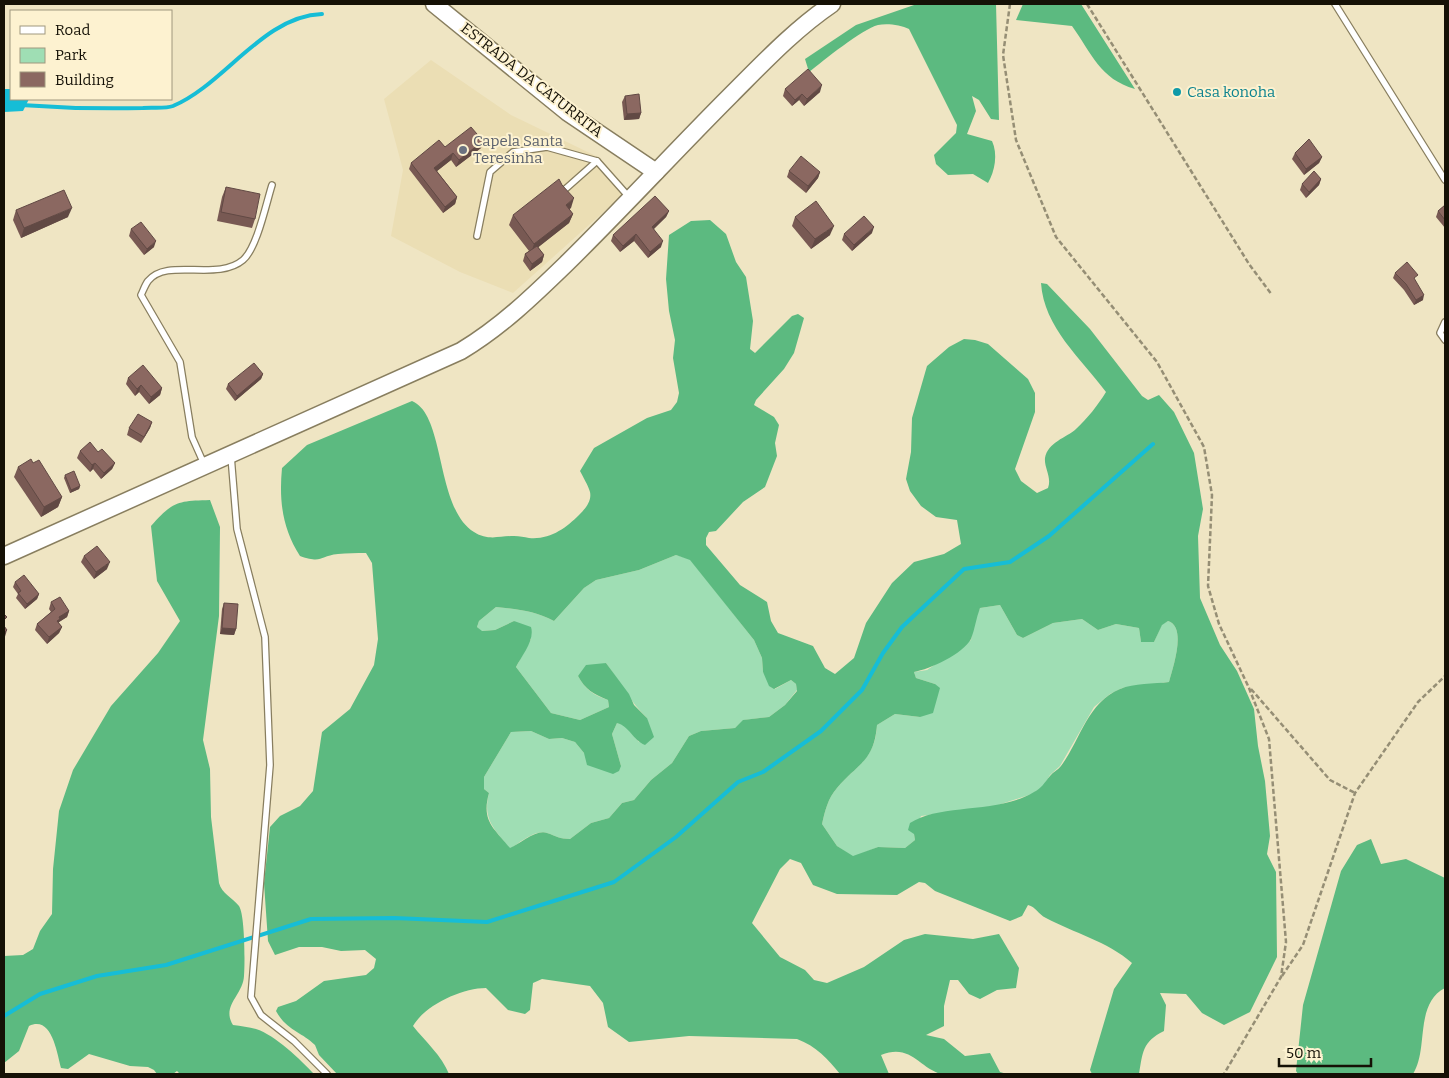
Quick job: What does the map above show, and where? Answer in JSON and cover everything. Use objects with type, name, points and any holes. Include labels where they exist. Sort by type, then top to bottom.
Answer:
[{"type":"main road","name":"ESTRADA DA CATURRITA","points":[[434,4],[567,112],[656,172]]},
{"type":"main road","points":[[4,556],[461,351],[482,338],[517,311],[632,200],[656,172],[776,51],[813,17],[832,4]]},
{"type":"lane","points":[[1335,4],[1445,180]]},
{"type":"lane","points":[[477,236],[490,172],[513,152],[547,147],[597,161],[632,200]]},
{"type":"lane","points":[[562,192],[597,161]]},
{"type":"lane","points":[[205,466],[192,437],[180,362],[141,295],[149,280],[163,271],[224,270],[244,260],[254,242],[272,185]]},
{"type":"lane","points":[[1445,322],[1440,333],[1445,340]]},
{"type":"lane","points":[[231,454],[237,529],[265,637],[266,712],[270,765],[251,997],[261,1015],[294,1041],[328,1074]]},
{"type":"path","points":[[1010,4],[1003,55],[1016,140],[1056,237],[1156,362],[1204,447],[1212,495],[1208,586],[1219,624],[1249,688],[1269,739],[1286,942],[1281,977]]},
{"type":"path","points":[[1087,4],[1249,264],[1272,295]]},
{"type":"path","points":[[1224,1074],[1281,977],[1303,945],[1355,793],[1418,702],[1445,676]]},
{"type":"path","points":[[1249,688],[1330,780],[1355,793]]},
{"type":"shaded area","points":[[431,60],[511,115],[600,158],[627,191],[513,293],[460,272],[391,236],[403,170],[384,99]]},
{"type":"green space","points":[[917,4],[996,4],[999,120],[991,119],[979,100],[972,96],[976,111],[967,134],[992,141],[995,151],[995,162],[988,183],[973,174],[948,175],[936,164],[934,155],[956,133],[957,125],[909,29],[890,24],[871,28],[862,32],[809,72],[805,59],[856,25]]},
{"type":"green space","points":[[1023,4],[1081,4],[1135,89],[1123,85],[1105,72],[1091,56],[1072,26],[1016,20]]},
{"type":"green space","points":[[710,220],[726,234],[736,262],[746,277],[753,321],[750,349],[755,353],[792,316],[798,314],[804,318],[794,353],[784,369],[756,400],[754,405],[774,417],[779,425],[775,443],[777,456],[765,487],[743,502],[716,531],[709,532],[706,538],[706,545],[740,585],[767,602],[771,621],[778,633],[813,646],[825,668],[835,674],[854,658],[866,623],[892,583],[914,562],[944,554],[961,544],[957,520],[936,517],[921,506],[910,491],[906,479],[911,452],[912,418],[927,366],[949,347],[964,339],[988,344],[1028,379],[1035,393],[1035,412],[1015,469],[1021,481],[1037,493],[1048,488],[1049,480],[1045,458],[1050,448],[1080,425],[1106,392],[1065,342],[1056,328],[1044,299],[1041,283],[1047,284],[1090,329],[1142,396],[1148,400],[1159,395],[1174,412],[1194,453],[1203,509],[1198,536],[1200,598],[1220,645],[1237,671],[1254,709],[1258,746],[1265,781],[1270,836],[1267,854],[1276,872],[1277,957],[1250,1012],[1224,1025],[1202,1013],[1186,994],[1160,993],[1166,1005],[1164,1031],[1151,1039],[1147,1044],[1139,1074],[1092,1074],[1090,1070],[1114,989],[1132,963],[1122,955],[1101,943],[1046,918],[1028,905],[1022,916],[1010,921],[935,891],[925,883],[919,882],[897,895],[837,894],[813,885],[801,863],[790,859],[780,869],[752,923],[780,957],[805,970],[814,980],[827,983],[864,967],[904,940],[925,934],[973,939],[999,934],[1019,968],[1016,988],[997,990],[980,999],[969,994],[958,980],[950,980],[944,1006],[944,1026],[926,1035],[944,1039],[965,1056],[990,1053],[1000,1072],[1007,1074],[946,1075],[933,1071],[907,1054],[891,1052],[881,1055],[889,1074],[840,1074],[831,1063],[810,1045],[797,1039],[689,1036],[629,1042],[608,1027],[603,1003],[590,986],[542,979],[533,983],[530,1010],[525,1014],[508,1010],[486,988],[456,994],[435,1005],[419,1018],[413,1026],[438,1055],[449,1074],[337,1074],[319,1055],[315,1045],[280,1018],[276,1011],[278,1007],[296,1001],[324,981],[366,975],[374,968],[376,959],[365,950],[341,951],[322,947],[299,947],[275,955],[268,941],[264,883],[270,827],[280,816],[300,806],[313,791],[322,732],[350,709],[374,665],[378,639],[372,563],[366,553],[338,554],[317,559],[300,556],[289,535],[283,514],[282,468],[307,445],[412,401],[423,410],[431,424],[446,484],[453,503],[462,520],[474,532],[489,537],[520,536],[537,538],[551,535],[563,529],[581,513],[589,502],[590,492],[580,471],[594,448],[647,418],[671,410],[677,402],[679,393],[673,358],[675,340],[669,311],[666,279],[669,235],[691,221]],"holes":[[[676,555],[690,560],[754,640],[762,658],[763,672],[769,686],[774,689],[791,680],[796,684],[797,691],[785,705],[769,717],[743,720],[735,728],[701,731],[689,736],[672,763],[651,780],[634,800],[622,803],[609,818],[591,823],[570,839],[543,832],[533,835],[510,848],[490,824],[487,811],[489,793],[484,789],[484,777],[511,732],[531,731],[549,739],[562,738],[575,742],[584,753],[587,765],[613,774],[619,771],[621,766],[612,734],[617,723],[625,727],[637,740],[645,745],[654,737],[647,718],[634,705],[629,694],[606,663],[586,665],[578,676],[590,691],[608,700],[609,707],[580,720],[551,713],[516,667],[530,642],[531,627],[514,621],[495,630],[482,631],[477,627],[479,621],[496,607],[533,613],[554,621],[584,588],[596,580],[639,570]],[[1000,605],[1017,635],[1023,638],[1053,623],[1082,619],[1098,630],[1116,624],[1139,628],[1141,642],[1154,642],[1162,625],[1168,621],[1174,625],[1178,639],[1169,682],[1131,686],[1109,695],[1092,712],[1061,766],[1041,787],[1020,799],[922,817],[910,823],[908,830],[914,834],[915,840],[905,848],[878,847],[853,856],[837,846],[822,824],[829,800],[834,792],[869,755],[877,725],[895,714],[920,717],[933,713],[940,688],[935,684],[916,678],[914,672],[929,668],[961,650],[971,639],[980,608]]]},
{"type":"green space","points":[[210,500],[220,527],[219,616],[203,740],[210,769],[211,817],[219,883],[225,893],[239,906],[244,940],[243,983],[231,1006],[230,1018],[233,1025],[256,1029],[279,1042],[314,1074],[180,1074],[177,1071],[173,1074],[157,1074],[148,1067],[130,1066],[89,1054],[68,1069],[61,1068],[52,1037],[48,1030],[37,1024],[29,1026],[19,1051],[4,1063],[4,956],[23,955],[33,949],[40,931],[52,914],[53,869],[59,811],[73,770],[111,706],[158,653],[180,621],[157,581],[151,526],[165,512],[177,504]]},
{"type":"green space","points":[[676,555],[690,559],[754,640],[762,658],[763,672],[775,689],[791,680],[796,684],[797,690],[785,705],[769,717],[744,720],[735,728],[701,731],[689,736],[672,763],[651,780],[634,800],[622,803],[609,818],[591,823],[570,839],[543,832],[528,837],[510,849],[491,824],[487,810],[489,793],[484,789],[484,777],[511,732],[531,731],[549,739],[562,738],[575,742],[584,753],[621,766],[612,734],[617,723],[624,724],[639,742],[647,718],[606,663],[578,676],[590,691],[608,700],[609,707],[580,720],[551,713],[516,667],[531,639],[514,621],[495,630],[481,631],[477,627],[479,621],[496,607],[533,613],[554,621],[584,588],[596,580],[639,570]]},
{"type":"green space","points":[[1000,605],[1017,635],[1023,638],[1053,623],[1082,619],[1098,630],[1116,624],[1139,628],[1141,642],[1154,642],[1162,624],[1168,621],[1174,625],[1178,639],[1169,682],[1122,688],[1110,694],[1094,707],[1060,766],[1050,775],[1043,787],[1032,794],[995,806],[921,816],[914,834],[915,840],[905,848],[878,847],[853,857],[837,846],[822,824],[831,796],[869,754],[876,737],[877,725],[895,714],[920,717],[935,684],[916,678],[914,672],[927,670],[971,640],[974,620],[980,608]]},
{"type":"green space","points":[[1371,839],[1381,864],[1406,859],[1445,878],[1445,988],[1435,995],[1429,1005],[1425,1016],[1418,1064],[1413,1074],[1298,1074],[1296,1071],[1303,1005],[1341,871],[1357,845]]},
{"type":"water","points":[[4,89],[10,89],[10,100],[28,100],[23,111],[4,112]]},
{"type":"building","points":[[808,69],[822,85],[807,99],[802,94],[795,100],[785,89]]},
{"type":"building","points":[[639,94],[641,113],[627,114],[625,96]]},
{"type":"building","points":[[471,127],[483,141],[459,160],[453,153],[434,168],[457,197],[445,207],[411,163],[439,140],[445,147]]},
{"type":"building","points":[[1309,139],[1322,157],[1306,169],[1295,153]]},
{"type":"building","points":[[801,156],[820,172],[808,186],[789,171]]},
{"type":"building","points":[[1314,171],[1321,179],[1309,192],[1302,184]]},
{"type":"building","points":[[559,179],[574,198],[566,205],[573,214],[534,244],[513,215]]},
{"type":"building","points":[[226,187],[260,194],[255,219],[221,212]]},
{"type":"building","points":[[64,190],[72,208],[24,228],[16,210]]},
{"type":"building","points":[[655,196],[669,211],[652,227],[663,241],[650,252],[636,234],[623,246],[613,235]]},
{"type":"building","points":[[816,201],[834,226],[815,239],[795,217]]},
{"type":"building","points":[[1445,205],[1445,220],[1438,211]]},
{"type":"building","points":[[864,216],[874,227],[854,245],[844,234]]},
{"type":"building","points":[[141,222],[156,241],[147,249],[131,229]]},
{"type":"building","points":[[537,246],[544,255],[532,264],[525,254]]},
{"type":"building","points":[[1407,262],[1418,275],[1414,278],[1424,295],[1416,300],[1406,284],[1395,273]]},
{"type":"building","points":[[254,363],[263,374],[237,396],[228,384]]},
{"type":"building","points":[[143,365],[162,388],[151,397],[141,385],[137,389],[128,378]]},
{"type":"building","points":[[138,414],[152,422],[144,437],[129,428]]},
{"type":"building","points":[[90,442],[98,452],[102,449],[115,463],[104,473],[95,463],[92,465],[80,451]]},
{"type":"building","points":[[31,459],[33,463],[39,460],[62,497],[44,507],[18,467]]},
{"type":"building","points":[[74,471],[80,486],[71,490],[65,475]]},
{"type":"building","points":[[97,546],[110,562],[96,572],[84,556]]},
{"type":"building","points":[[24,575],[39,594],[27,604],[18,593],[21,591],[15,582]]},
{"type":"building","points":[[60,597],[69,611],[59,617],[60,619],[57,621],[62,627],[49,637],[37,624],[55,609],[51,602]]},
{"type":"building","points":[[224,603],[238,604],[236,629],[222,628]]},
{"type":"waterway","points":[[21,105],[67,108],[170,107],[192,96],[210,83],[263,38],[281,26],[301,18],[322,14]]},
{"type":"waterway","points":[[4,1016],[40,994],[97,976],[166,965],[311,919],[394,918],[487,922],[614,882],[676,837],[738,782],[763,772],[821,731],[862,690],[883,653],[902,627],[964,569],[1010,562],[1049,536],[1153,444]]},
{"type":"place","name":"Casa konoha","points":[[1177,92]]},
{"type":"place","name":"Capela Santa Teresinha","points":[[463,150]]}]
